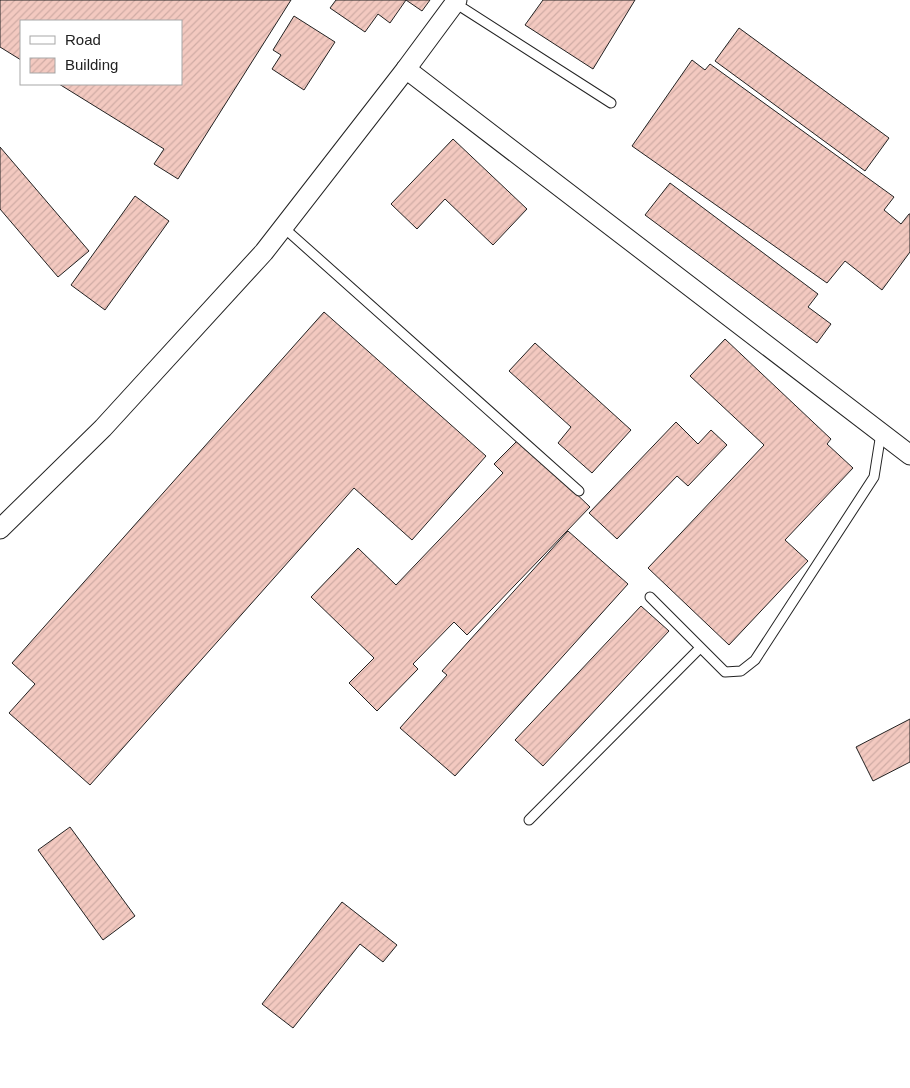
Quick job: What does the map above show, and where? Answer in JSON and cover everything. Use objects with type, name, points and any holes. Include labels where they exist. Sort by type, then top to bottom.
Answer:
[{"type":"street","points":[[0,529],[102,428],[264,252],[456,2]]},
{"type":"street","points":[[406,69],[910,455]]},
{"type":"lane","points":[[456,2],[611,103]]},
{"type":"lane","points":[[283,227],[579,491]]},
{"type":"lane","points":[[650,597],[724,672],[741,671],[756,660],[874,477],[881,433]]},
{"type":"lane","points":[[529,820],[700,648]]},
{"type":"building","points":[[0,0],[291,0],[178,179],[154,164],[164,149],[61,85],[182,85],[182,20],[20,20],[20,59],[0,47]]},
{"type":"building","points":[[336,0],[406,0],[390,23],[378,14],[365,32],[330,8]]},
{"type":"building","points":[[406,0],[430,0],[422,11]]},
{"type":"building","points":[[543,0],[635,0],[593,69],[525,25]]},
{"type":"building","points":[[294,16],[335,42],[304,90],[272,69],[281,55],[273,50]]},
{"type":"building","points":[[739,28],[889,138],[865,171],[715,61]]},
{"type":"building","points":[[692,60],[705,70],[710,64],[894,197],[884,210],[901,224],[910,214],[910,252],[882,290],[845,261],[827,283],[632,146]]},
{"type":"building","points":[[453,139],[527,209],[493,245],[445,199],[417,229],[391,204]]},
{"type":"building","points":[[0,147],[89,251],[58,277],[0,209]]},
{"type":"building","points":[[670,183],[818,294],[808,307],[831,324],[817,343],[645,215]]},
{"type":"building","points":[[135,196],[169,221],[105,310],[71,285]]},
{"type":"building","points":[[324,312],[486,456],[412,540],[354,488],[90,785],[9,713],[35,684],[12,663]]},
{"type":"building","points":[[725,339],[831,439],[827,444],[853,468],[785,540],[808,561],[729,645],[648,568],[764,445],[690,376]]},
{"type":"building","points":[[535,343],[631,430],[592,473],[558,443],[571,427],[509,371]]},
{"type":"building","points":[[676,422],[698,444],[711,430],[727,445],[688,486],[677,476],[617,539],[589,513]]},
{"type":"building","points":[[519,439],[590,507],[467,635],[454,622],[413,664],[418,669],[377,711],[349,683],[374,658],[311,597],[358,548],[396,585],[503,473],[494,464]]},
{"type":"building","points":[[568,531],[628,584],[455,776],[400,728],[447,675],[442,671]]},
{"type":"building","points":[[641,606],[669,631],[543,766],[515,740]]},
{"type":"building","points":[[910,719],[910,762],[873,781],[856,747]]},
{"type":"building","points":[[70,827],[135,916],[103,940],[38,850]]},
{"type":"building","points":[[342,902],[397,945],[383,962],[360,944],[293,1028],[262,1004]]}]
